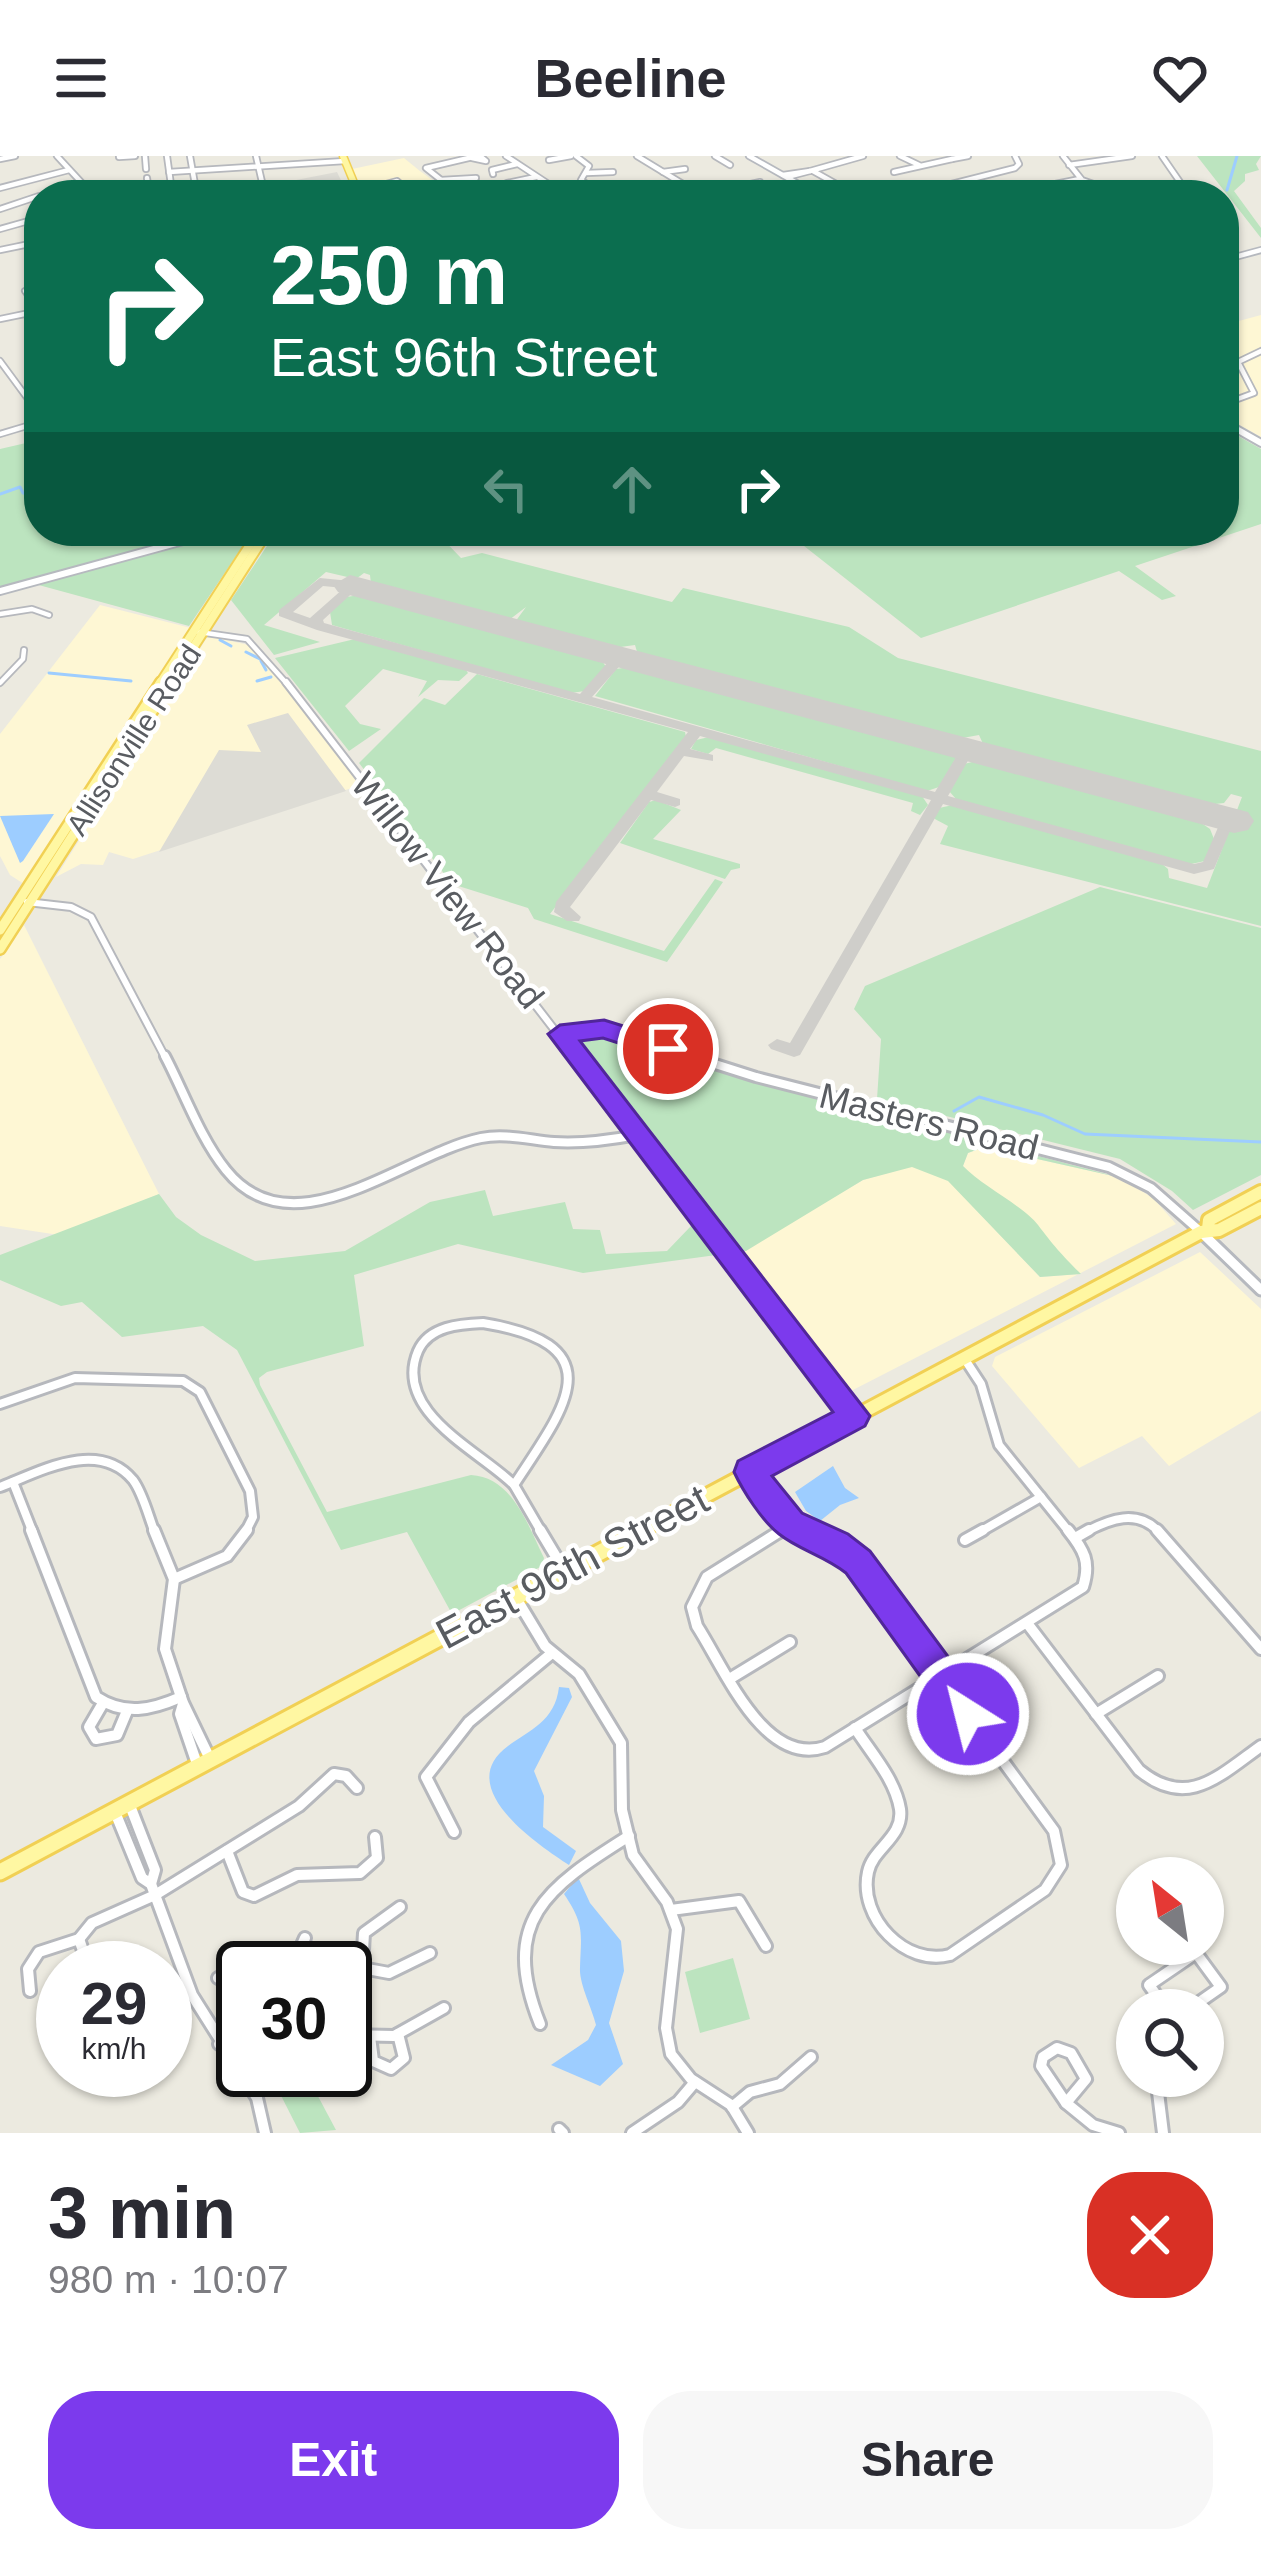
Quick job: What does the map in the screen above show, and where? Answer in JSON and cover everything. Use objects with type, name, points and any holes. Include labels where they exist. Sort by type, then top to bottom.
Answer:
[{"type":"main road","name":"Allisonville Road","points":[[1,946],[24,902],[254,546]]},
{"type":"main road","name":"Allisonville Road","points":[[0,930],[24,902]]},
{"type":"main road","name":"East 96th Street","points":[[1205,1230],[1209,1220],[1261,1192]]},
{"type":"main road","name":"East 96th Street","points":[[0,1872],[1205,1230],[1220,1230],[1261,1208]]},
{"type":"street","points":[[0,159],[15,156]]},
{"type":"street","points":[[57,156],[80,180]]},
{"type":"street","points":[[119,157],[135,156]]},
{"type":"street","points":[[145,156],[146,169]]},
{"type":"street","points":[[167,156],[169,180]]},
{"type":"street","points":[[190,156],[194,180]]},
{"type":"street","points":[[256,156],[260,180]]},
{"type":"street","points":[[476,156],[425,169],[440,180],[476,178]]},
{"type":"street","points":[[506,156],[542,180]]},
{"type":"street","points":[[548,160],[574,156],[589,166],[582,180]]},
{"type":"street","points":[[637,156],[677,180]]},
{"type":"street","points":[[715,156],[730,165]]},
{"type":"street","points":[[749,156],[791,180]]},
{"type":"street","points":[[785,176],[863,156]]},
{"type":"street","points":[[900,156],[920,166]]},
{"type":"street","points":[[885,175],[968,156]]},
{"type":"street","points":[[1063,156],[1080,179],[1075,180]]},
{"type":"street","points":[[1069,165],[1132,156]]},
{"type":"street","points":[[169,172],[341,159]]},
{"type":"street","points":[[968,180],[1012,169],[1017,159]]},
{"type":"street","points":[[494,174],[493,169],[519,164]]},
{"type":"street","points":[[664,172],[686,169]]},
{"type":"street","points":[[27,180],[69,170]]},
{"type":"street","points":[[511,174],[528,170]]},
{"type":"street","points":[[811,171],[828,180]]},
{"type":"street","points":[[584,173],[613,172]]},
{"type":"street","points":[[522,180],[538,177]]},
{"type":"street","points":[[0,250],[24,245]]},
{"type":"street","points":[[16,247],[21,253]]},
{"type":"street","points":[[0,361],[24,391]]},
{"type":"street","points":[[1239,364],[1254,393],[1239,398]]},
{"type":"street","points":[[0,591],[165,546]]},
{"type":"street","points":[[0,614],[32,609],[49,615]]},
{"type":"street","name":"Willow View Road","points":[[198,632],[250,640],[261,650],[854,1416]]},
{"type":"street","points":[[0,683],[22,658],[23,650]]},
{"type":"street","points":[[24,902],[70,907],[91,917],[225,1169],[243,1190],[264,1200],[297,1204],[327,1199],[485,1137],[580,1142],[637,1135]]},
{"type":"street","name":"Masters Road","points":[[560,1034],[588,1028],[611,1030],[756,1077],[1109,1167],[1151,1188],[1205,1230],[1261,1290]]},
{"type":"street","points":[[514,1485],[563,1410],[567,1378],[561,1360],[546,1340],[519,1328],[483,1322],[435,1333],[424,1340],[414,1362],[422,1399],[442,1428],[498,1467],[514,1485],[564,1571]]},
{"type":"street","points":[[790,1523],[711,1573],[696,1588],[693,1617],[766,1733],[788,1750],[812,1752],[855,1729],[1074,1594],[1087,1577],[1088,1561],[1076,1538],[999,1445],[982,1388],[964,1358]]},
{"type":"street","points":[[0,1404],[49,1383],[75,1378],[183,1381],[200,1391],[250,1491],[254,1517],[239,1546],[227,1556],[174,1579]]},
{"type":"street","points":[[0,1487],[72,1460],[113,1463],[133,1480],[174,1579],[165,1649],[182,1700],[180,1714],[204,1762]]},
{"type":"street","points":[[750,1472],[790,1523],[852,1556],[1050,1826],[1060,1850],[1059,1871],[1045,1890],[950,1954],[929,1960],[899,1947],[867,1898],[868,1867],[897,1831],[900,1809],[893,1786],[855,1729]]},
{"type":"street","points":[[13,1481],[85,1679],[103,1703],[127,1711],[182,1700]]},
{"type":"street","points":[[965,1540],[1041,1497]]},
{"type":"street","points":[[1076,1538],[1115,1517],[1151,1524],[1261,1649]]},
{"type":"street","points":[[516,1597],[551,1653],[575,1669],[619,1738],[628,1836],[639,1868],[671,1910],[678,1943],[667,2038],[677,2064],[733,2107],[748,2133]]},
{"type":"street","points":[[1027,1623],[1155,1785],[1179,1792],[1202,1786],[1261,1746]]},
{"type":"street","points":[[731,1678],[790,1642]]},
{"type":"street","points":[[454,1832],[426,1777],[469,1722],[551,1653]]},
{"type":"street","points":[[1096,1714],[1158,1676]]},
{"type":"street","points":[[103,1703],[89,1727],[96,1739],[117,1736],[127,1711]]},
{"type":"street","points":[[30,1991],[32,1957],[79,1939],[92,1922],[227,1851],[299,1806],[329,1777],[343,1774],[357,1788]]},
{"type":"street","points":[[122,1807],[142,1878],[153,1889],[192,1995],[216,2039]]},
{"type":"street","points":[[540,2024],[518,1958],[536,1912],[571,1872],[628,1836]]},
{"type":"street","points":[[227,1851],[243,1892],[254,1896],[303,1874],[364,1872],[377,1858],[375,1837]]},
{"type":"street","points":[[671,1910],[691,1901],[722,1906],[739,1901],[766,1946]]},
{"type":"street","points":[[364,1941],[364,1933],[400,1906]]},
{"type":"street","points":[[372,1972],[395,1974],[430,1953]]},
{"type":"street","points":[[1152,1989],[1149,1985],[1196,1953],[1217,1989]]},
{"type":"street","points":[[372,2036],[398,2034],[444,2008]]},
{"type":"street","points":[[372,2050],[374,2063],[391,2069],[404,2058],[398,2034]]},
{"type":"street","points":[[1066,2103],[1087,2081],[1071,2053],[1061,2047],[1043,2057],[1041,2066],[1066,2103],[1093,2125],[1119,2133]]},
{"type":"street","points":[[733,2107],[750,2092],[780,2084],[811,2057]]},
{"type":"street","points":[[632,2133],[671,2107],[695,2082]]},
{"type":"street","points":[[256,2097],[266,2133]]},
{"type":"street","points":[[1149,2133],[1164,2133],[1159,2097]]},
{"type":"shaded area","points":[[404,158],[433,180],[356,180],[352,169]]},
{"type":"shaded area","points":[[337,172],[341,180],[296,180]]},
{"type":"shaded area","points":[[1261,315],[1261,437],[1239,425],[1239,321]]},
{"type":"shaded area","points":[[100,605],[191,628],[24,884],[10,875],[0,856],[0,734]]},
{"type":"shaded area","points":[[208,636],[253,646],[361,785],[133,859],[109,852],[103,865],[81,864],[56,877]]},
{"type":"shaded area","points":[[288,713],[346,791],[159,852],[219,750],[261,752],[247,725]]},
{"type":"shaded area","points":[[24,925],[159,1194],[59,1235],[0,1226],[0,959]]},
{"type":"shaded area","points":[[983,1147],[1122,1178],[1154,1199],[1176,1224],[1080,1274],[1042,1237],[1038,1225],[980,1185],[963,1166],[968,1153]]},
{"type":"shaded area","points":[[912,1166],[948,1180],[1040,1277],[1078,1274],[849,1392],[740,1252],[863,1180]]},
{"type":"shaded area","points":[[1200,1252],[1261,1309],[1261,1411],[1169,1466],[1142,1436],[1079,1468],[992,1366],[995,1357]]},
{"type":"green space","points":[[1197,156],[1261,156],[1256,164],[1259,170],[1245,174],[1239,186],[1239,180],[1216,180]]},
{"type":"green space","points":[[1239,198],[1261,228],[1261,238],[1239,210]]},
{"type":"green space","points":[[1239,437],[1261,449],[1261,524],[1239,531]]},
{"type":"green space","points":[[24,443],[24,546],[160,546],[0,590],[0,449]]},
{"type":"green space","points":[[178,546],[243,546],[189,626],[35,584]]},
{"type":"green space","points":[[267,546],[449,546],[461,558],[482,553],[672,602],[683,588],[849,627],[898,658],[1261,751],[1261,926],[940,844],[948,826],[933,818],[939,808],[953,805],[1161,863],[1169,878],[1207,888],[1242,797],[1231,794],[1224,803],[1206,805],[984,746],[979,735],[957,739],[638,655],[635,645],[613,648],[515,622],[526,607],[509,620],[371,584],[370,575],[364,573],[356,579],[326,572],[264,625],[320,642],[274,655],[231,600]]},
{"type":"green space","points":[[804,546],[1195,546],[1135,566],[1176,596],[1162,600],[1119,571],[921,638]]},
{"type":"green space","points":[[360,595],[601,659],[606,667],[585,691],[571,693],[332,625],[330,612],[346,597]]},
{"type":"green space","points":[[355,639],[468,673],[459,681],[438,680],[418,697],[427,681],[383,669],[345,706],[360,724],[381,729],[349,751],[275,658]]},
{"type":"green space","points":[[629,667],[956,758],[939,787],[927,791],[595,696],[616,669]]},
{"type":"green space","points":[[477,674],[685,732],[686,737],[550,914],[664,951],[715,879],[723,882],[667,962],[534,919],[528,908],[452,884],[359,763],[424,698],[445,705]]},
{"type":"green space","points":[[709,737],[922,796],[928,805],[920,815],[911,811],[913,803],[716,748],[708,754],[691,749],[696,740]]},
{"type":"green space","points":[[976,761],[1197,820],[1210,829],[1214,839],[1205,861],[1191,864],[956,799],[949,791],[964,764]]},
{"type":"green space","points":[[656,800],[681,810],[653,839],[740,864],[740,868],[731,870],[725,879],[620,843],[649,802]]},
{"type":"green space","points":[[1100,887],[1261,928],[1261,1175],[1193,1210],[1120,1159],[877,1099],[881,1039],[854,1009],[865,986]]},
{"type":"green space","points":[[578,1031],[608,1033],[741,1078],[1122,1178],[984,1147],[968,1153],[963,1166],[1032,1218],[1081,1274],[1040,1277],[948,1181],[912,1167],[863,1180],[746,1251],[583,1273],[458,1244],[354,1275],[364,1346],[267,1372],[259,1378],[260,1385],[327,1512],[471,1475],[508,1493],[532,1531],[544,1558],[542,1566],[452,1614],[407,1532],[341,1550],[237,1350],[203,1326],[122,1337],[82,1302],[61,1306],[0,1280],[0,1255],[159,1194],[176,1217],[201,1235],[255,1261],[345,1251],[430,1202],[485,1190],[493,1216],[565,1202],[573,1229],[600,1230],[606,1254],[667,1251],[691,1226],[709,1223],[566,1037]]},
{"type":"green space","points":[[733,1958],[750,2019],[700,2033],[685,1972]]},
{"type":"green space","points":[[282,2097],[318,2097],[336,2130],[300,2133]]},
{"type":"water","points":[[54,814],[23,861],[20,863],[0,816]]},
{"type":"water","points":[[833,1466],[845,1488],[859,1498],[840,1505],[820,1521],[806,1511],[795,1492]]},
{"type":"water","points":[[559,1687],[569,1688],[572,1697],[534,1771],[544,1796],[543,1827],[576,1851],[569,1865],[505,1813],[489,1779],[493,1762],[547,1716]]},
{"type":"water","points":[[578,1877],[590,1903],[621,1941],[624,1971],[609,2023],[623,2064],[600,2086],[551,2065],[588,2040],[596,2025],[580,1974],[579,1922],[564,1894]]},
{"type":"waterway","points":[[1230,180],[1237,156]]},
{"type":"waterway","points":[[0,494],[20,487],[24,493]]},
{"type":"waterway","points":[[220,640],[231,646]]},
{"type":"waterway","points":[[246,652],[260,659]]},
{"type":"waterway","points":[[261,661],[266,670]]},
{"type":"waterway","points":[[49,673],[131,681]]},
{"type":"waterway","points":[[257,681],[271,677]]},
{"type":"waterway","points":[[954,1111],[979,1097],[1043,1115],[1085,1134],[1261,1142]]},
{"type":"taxiway","points":[[322,627],[284,613],[320,582],[350,585]]},
{"type":"taxiway","points":[[354,586],[316,619],[318,625],[583,699]]},
{"type":"taxiway","points":[[583,699],[620,657]]},
{"type":"taxiway","points":[[583,699],[939,798]]},
{"type":"taxiway","points":[[573,917],[562,912],[562,906],[696,731]]},
{"type":"taxiway","points":[[939,798],[967,750]]},
{"type":"taxiway","points":[[681,751],[708,758]]},
{"type":"taxiway","points":[[648,794],[675,802]]},
{"type":"taxiway","points":[[777,1045],[794,1051],[939,798]]},
{"type":"taxiway","points":[[939,798],[1194,869],[1209,866],[1228,819]]},
{"type":"runway","points":[[350,585],[1234,821]]},
{"type":"route","points":[[668,1049],[604,1029],[560,1034],[854,1416],[750,1472],[790,1523],[836,1544],[858,1562],[968,1714]]}]
